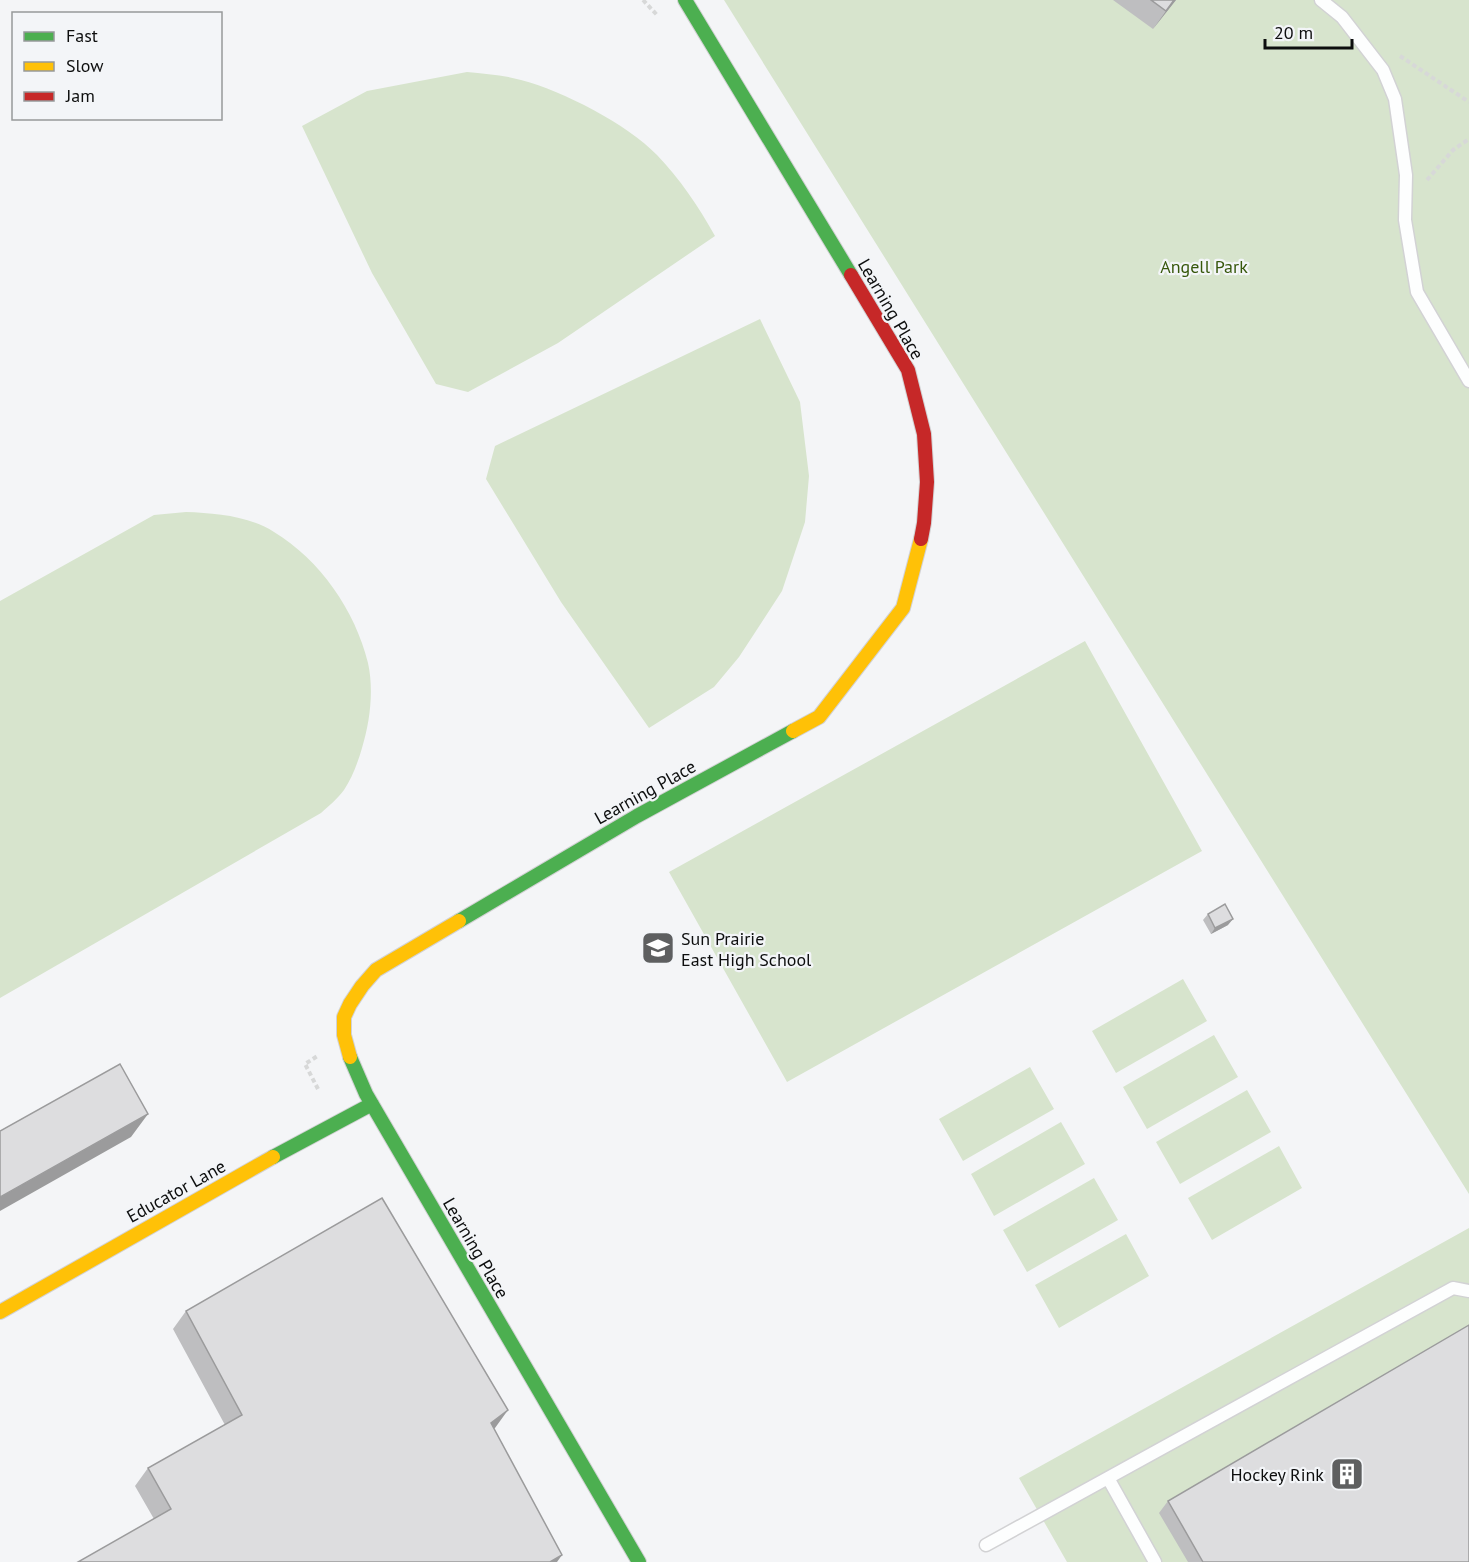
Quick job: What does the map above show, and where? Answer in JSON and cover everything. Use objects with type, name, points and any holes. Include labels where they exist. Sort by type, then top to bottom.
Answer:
[{"type":"street","name":"Learning Place","points":[[639,1562],[372,1104],[346,1047],[344,1019],[356,995],[376,970],[637,816],[819,717],[903,608],[924,523],[927,482],[924,434],[908,370],[685,0]]},
{"type":"street","name":"Educator Lane","points":[[0,1312],[280,1153],[372,1104]]},
{"type":"lane","points":[[1321,0],[1342,17],[1383,70],[1395,99],[1406,175],[1405,220],[1417,292],[1469,381]]},
{"type":"lane","points":[[986,1545],[1453,1288],[1469,1291]]},
{"type":"lane","points":[[1108,1478],[1155,1562]]},
{"type":"path","points":[[643,0],[658,16]]},
{"type":"path","points":[[1391,50],[1469,102]]},
{"type":"path","points":[[1422,186],[1453,150],[1469,140]]},
{"type":"path","points":[[318,1089],[305,1064],[323,1051]]},
{"type":"green space","name":"Angell Park","points":[[724,0],[1469,0],[1469,1194]]},
{"type":"green space","points":[[467,72],[508,77],[538,85],[575,100],[629,132],[657,155],[674,174],[696,204],[715,236],[558,343],[468,392],[436,384],[372,273],[302,126],[367,91]]},
{"type":"green space","points":[[760,319],[800,402],[809,476],[805,522],[782,591],[739,657],[714,687],[649,728],[561,602],[486,479],[495,446]]},
{"type":"green space","points":[[186,512],[232,516],[254,522],[274,532],[306,557],[333,588],[354,624],[370,673],[369,717],[357,764],[344,790],[321,813],[0,998],[0,601],[154,515]]},
{"type":"green space","points":[[1085,641],[1202,851],[787,1082],[669,872]]},
{"type":"green space","points":[[1183,979],[1207,1021],[1116,1073],[1092,1031]]},
{"type":"green space","points":[[1214,1035],[1238,1077],[1147,1129],[1123,1087]]},
{"type":"green space","points":[[1030,1067],[1054,1109],[963,1161],[939,1119]]},
{"type":"green space","points":[[1247,1090],[1271,1132],[1180,1184],[1156,1142]]},
{"type":"green space","points":[[1061,1122],[1085,1164],[994,1216],[971,1174]]},
{"type":"green space","points":[[1279,1146],[1302,1188],[1212,1240],[1188,1198]]},
{"type":"green space","points":[[1094,1178],[1118,1220],[1027,1272],[1003,1230]]},
{"type":"green space","points":[[1469,1228],[1469,1562],[1067,1562],[1019,1478]]},
{"type":"green space","points":[[1126,1234],[1149,1276],[1059,1328],[1035,1285]]},
{"type":"building","points":[[1151,0],[1174,0],[1166,11]]},
{"type":"building","points":[[1225,904],[1233,919],[1215,928],[1208,914]]},
{"type":"building","points":[[120,1064],[148,1114],[0,1197],[0,1131]]},
{"type":"building","points":[[382,1198],[508,1410],[491,1423],[562,1555],[550,1562],[78,1562],[171,1509],[148,1468],[242,1415],[186,1311]]},
{"type":"building","name":"Hockey Rink","points":[[1469,1325],[1469,1562],[1203,1562],[1168,1501]]},
{"type":"traffic: fast","points":[[685,0],[851,275]]},
{"type":"traffic: fast","points":[[459,921],[637,816],[793,731]]},
{"type":"traffic: fast","points":[[350,1057],[366,1094],[639,1562]]},
{"type":"traffic: fast","points":[[273,1157],[372,1104]]},
{"type":"traffic: slow","points":[[793,731],[819,717],[903,608],[921,539]]},
{"type":"traffic: slow","points":[[350,1057],[344,1035],[344,1017],[362,986],[376,970],[459,921]]},
{"type":"traffic: slow","points":[[0,1312],[273,1157]]},
{"type":"traffic: jam","points":[[851,275],[908,370],[924,434],[927,482],[921,539]]},
{"type":"place","name":"Sun Prairie East High School","points":[[658,948]]},
{"type":"place","name":"Hockey Rink","points":[[1347,1474]]}]
